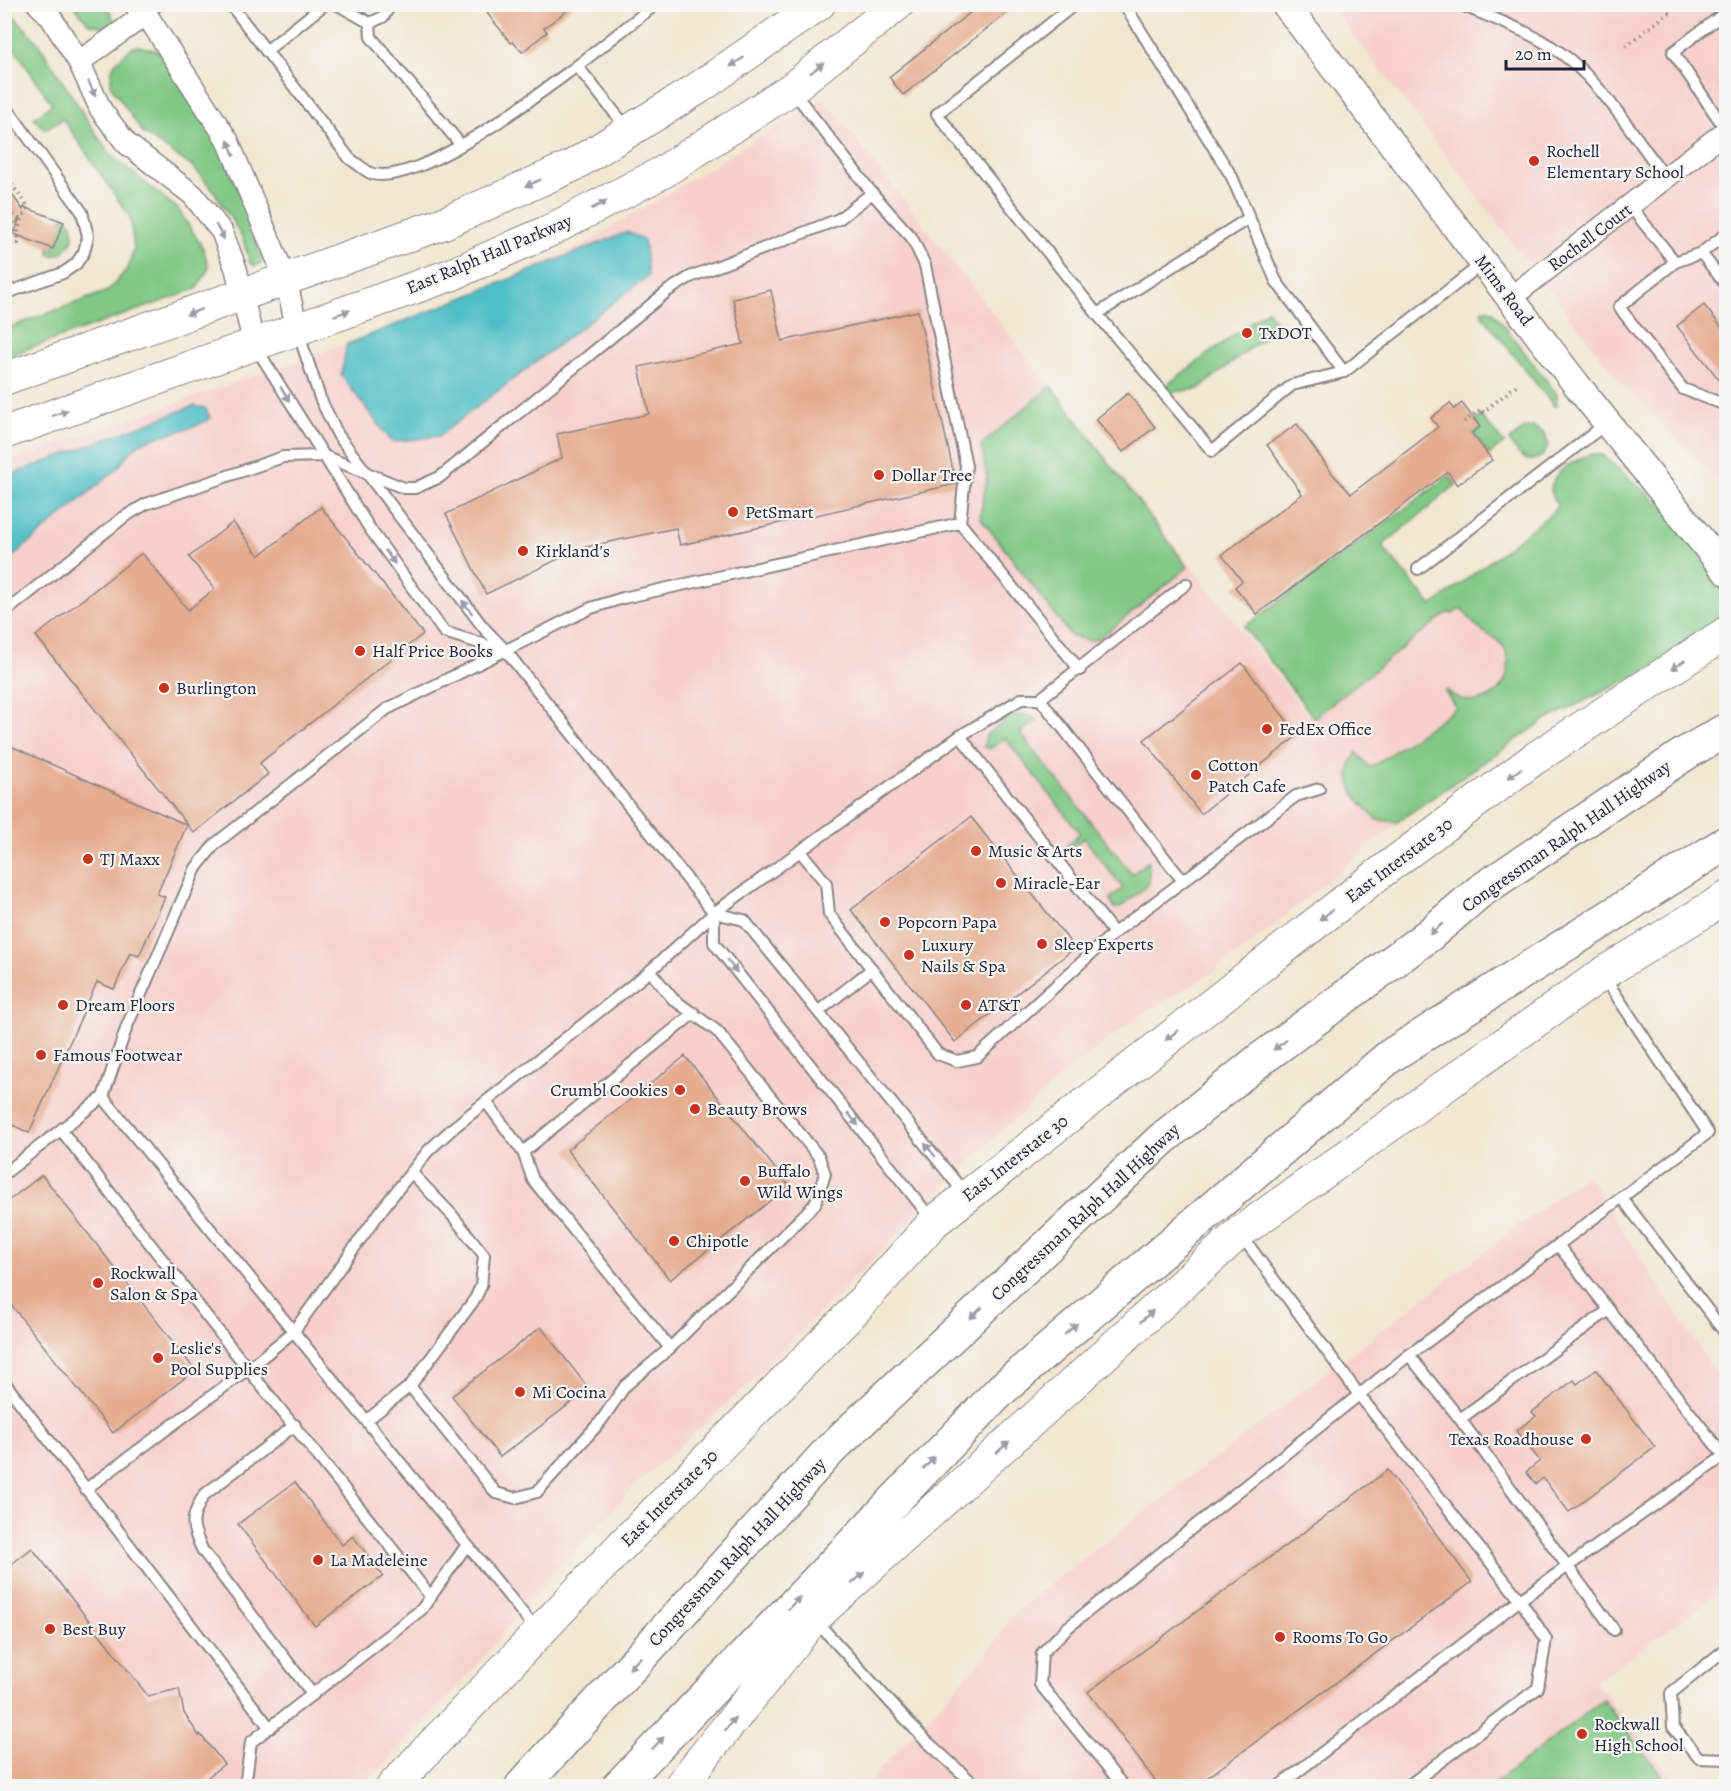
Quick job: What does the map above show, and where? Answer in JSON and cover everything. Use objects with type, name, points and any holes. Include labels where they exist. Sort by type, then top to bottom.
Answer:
[{"type":"highway","name":"Congressman Ralph Hall Highway","points":[[522,1786],[590,1710],[716,1578],[832,1448],[1162,1139],[1257,1062],[1429,935],[1479,892],[1686,753],[1726,730]]},
{"type":"highway","points":[[618,1786],[1000,1390],[1390,1056],[1726,843]]},
{"type":"highway","points":[[509,1786],[590,1710]]},
{"type":"main road","points":[[4,379],[444,223],[572,165],[697,89],[819,4]]},
{"type":"main road","name":"East Ralph Hall Parkway","points":[[4,433],[453,274],[549,231],[663,172],[791,89],[898,4]]},
{"type":"main road","name":"East Interstate 30","points":[[393,1786],[624,1543],[849,1316],[934,1222],[1380,873],[1534,759],[1726,633]]},
{"type":"main road","points":[[680,1786],[814,1618],[1239,1233],[1602,974],[1726,898]]},
{"type":"street","points":[[38,4],[50,16],[79,62],[101,110],[126,143],[193,195],[222,232],[236,269],[254,344]]},
{"type":"street","name":"Mims Road","points":[[1285,4],[1607,423],[1726,571]]},
{"type":"street","points":[[79,62],[146,8],[228,141],[286,280],[297,328]]},
{"type":"street","name":"Rochell Court","points":[[1510,298],[1726,131]]},
{"type":"lane","points":[[231,4],[350,159],[372,174],[402,172],[461,145],[503,121],[656,4]]},
{"type":"lane","points":[[266,51],[325,4]]},
{"type":"lane","points":[[336,4],[370,23]]},
{"type":"lane","points":[[370,23],[383,17],[391,4]]},
{"type":"lane","points":[[1076,4],[937,114],[1097,314],[1212,451],[1292,385],[1344,372],[1483,263]]},
{"type":"lane","points":[[1124,4],[1232,177],[1276,281],[1344,372]]},
{"type":"lane","points":[[1459,4],[1542,41],[1570,60],[1588,78],[1666,177]]},
{"type":"lane","points":[[1726,12],[1673,52],[1726,131]]},
{"type":"lane","points":[[370,23],[371,37],[461,145]]},
{"type":"lane","points":[[577,66],[629,130]]},
{"type":"lane","points":[[791,89],[872,193],[912,238],[925,265],[966,466],[960,523],[1080,670]]},
{"type":"lane","points":[[4,104],[82,212],[88,236],[84,252],[76,264],[63,273],[4,294]]},
{"type":"lane","points":[[4,613],[124,517],[146,504],[283,457],[324,456],[404,488],[415,488],[440,477],[669,290],[690,276],[839,219],[872,193]]},
{"type":"lane","points":[[1630,206],[1675,262]]},
{"type":"lane","points":[[1097,314],[1250,218]]},
{"type":"lane","points":[[1726,234],[1701,253],[1675,262],[1619,307],[1683,389],[1726,405]]},
{"type":"lane","points":[[1701,253],[1726,285]]},
{"type":"lane","points":[[297,328],[320,398],[338,435],[365,474],[483,627],[506,651],[714,914],[714,943],[934,1222]]},
{"type":"lane","points":[[254,344],[370,529],[444,632],[506,651]]},
{"type":"lane","points":[[1418,569],[1607,423]]},
{"type":"lane","points":[[4,1174],[103,1097],[127,1026],[196,868],[215,844],[387,708],[591,608],[623,598],[960,523]]},
{"type":"lane","points":[[87,1489],[248,1369],[294,1331],[411,1172],[428,1151],[453,1128],[650,971],[714,914],[960,736],[1021,699],[1040,699],[1080,670],[1186,584]]},
{"type":"lane","points":[[1040,699],[1184,881]]},
{"type":"lane","points":[[960,736],[1114,933]]},
{"type":"lane","points":[[800,851],[826,884],[829,914],[938,1054],[957,1061],[977,1057],[1114,933],[1296,795],[1319,789]]},
{"type":"lane","points":[[714,914],[744,920],[966,1195]]},
{"type":"lane","points":[[819,1011],[872,969]]},
{"type":"lane","points":[[410,1386],[496,1492],[515,1498],[537,1492],[600,1421],[625,1386],[670,1348],[815,1204],[825,1174],[819,1157],[717,1030],[673,999],[650,971]]},
{"type":"lane","points":[[1124,1786],[1040,1684],[1042,1653],[1067,1628],[1409,1355],[1708,1133],[1602,974]]},
{"type":"lane","points":[[523,1152],[694,1013]]},
{"type":"lane","points":[[103,1097],[368,1420],[466,1546],[539,1634]]},
{"type":"lane","points":[[487,1103],[523,1152],[533,1180],[670,1348]]},
{"type":"lane","points":[[61,1130],[248,1369],[431,1597]]},
{"type":"lane","points":[[368,1420],[410,1386],[475,1299],[481,1286],[484,1255],[452,1215],[411,1172]]},
{"type":"lane","points":[[1622,1197],[1726,1334]]},
{"type":"lane","points":[[1239,1233],[1360,1396],[1520,1600],[1546,1639],[1538,1688],[1408,1786]]},
{"type":"lane","points":[[1279,1786],[1520,1600],[1725,1457],[1558,1245]]},
{"type":"lane","points":[[1460,1419],[1609,1310]]},
{"type":"lane","points":[[1409,1355],[1460,1419],[1614,1630]]},
{"type":"lane","points":[[4,1382],[270,1728]]},
{"type":"lane","points":[[295,1425],[204,1495],[195,1509],[191,1527],[203,1551],[313,1695]]},
{"type":"lane","points":[[245,1786],[251,1742],[422,1609],[466,1546]]},
{"type":"lane","points":[[814,1618],[923,1738],[976,1786]]},
{"type":"lane","points":[[1726,1649],[1671,1694],[1673,1727],[1699,1758],[1726,1759]]},
{"type":"path","points":[[1626,46],[1680,4]]},
{"type":"path","points":[[4,175],[28,206],[18,229],[18,243],[4,248]]},
{"type":"path","points":[[4,207],[22,221]]},
{"type":"path","points":[[1464,422],[1481,409],[1483,412],[1518,384]]},
{"type":"shaded area","points":[[1330,5],[1726,5],[1726,488],[1622,384]]},
{"type":"shaded area","points":[[824,98],[1308,716],[1473,589],[1558,703],[1448,782],[1253,942],[1209,975],[1140,1015],[1062,1076],[984,1148],[754,1379],[635,1486],[551,1575],[455,1691],[363,1786],[5,1786],[4,463],[440,311],[586,243]]},
{"type":"shaded area","points":[[1586,1174],[1726,1389],[1726,1588],[1595,1682],[1679,1786],[865,1786],[987,1654],[1018,1609]]},
{"type":"green space","points":[[4,5],[38,43],[109,154],[178,209],[203,248],[209,268],[197,289],[5,357],[5,329],[108,291],[127,269],[134,249],[130,217],[63,119],[45,130],[34,118],[52,104],[5,35]]},
{"type":"green space","points":[[73,5],[107,5],[114,20],[106,27],[89,24]]},
{"type":"green space","points":[[139,46],[158,51],[222,150],[247,213],[261,264],[255,266],[250,263],[242,237],[214,191],[193,167],[143,133],[111,86],[111,72],[115,63],[133,47]]},
{"type":"green space","points":[[65,216],[73,226],[73,240],[62,253],[53,256],[49,254],[49,248],[53,249],[63,223],[59,221]]},
{"type":"green space","points":[[1267,310],[1279,326],[1198,389],[1172,392],[1164,387]]},
{"type":"green space","points":[[1482,310],[1493,312],[1557,394],[1557,406],[1554,406],[1482,315]]},
{"type":"green space","points":[[1051,386],[1188,567],[1101,637],[1091,641],[1071,636],[980,517],[987,477],[981,445]]},
{"type":"green space","points":[[1481,416],[1504,443],[1489,455],[1472,433],[1480,427],[1475,420]]},
{"type":"green space","points":[[1534,427],[1545,434],[1548,446],[1542,456],[1531,460],[1523,457],[1509,441],[1525,428]]},
{"type":"green space","points":[[1592,454],[1602,455],[1709,546],[1725,571],[1726,594],[1722,612],[1713,625],[1677,655],[1544,721],[1397,822],[1377,820],[1356,797],[1349,780],[1349,771],[1357,752],[1370,768],[1456,708],[1445,691],[1447,690],[1458,698],[1470,701],[1492,696],[1506,678],[1508,666],[1504,648],[1497,640],[1480,630],[1462,608],[1453,614],[1447,613],[1314,718],[1244,627],[1449,476],[1456,485],[1382,546],[1432,606],[1552,513],[1558,505],[1551,487],[1554,480],[1574,461]]},
{"type":"green space","points":[[1029,715],[1037,720],[1020,733],[1132,874],[1149,861],[1149,884],[1120,908],[1114,908],[1110,899],[1123,888],[1084,838],[1069,849],[1065,848],[1080,833],[1005,738],[990,749],[984,747],[986,735],[1011,716]]},
{"type":"green space","name":"Rockwall High School","points":[[1603,1700],[1670,1786],[1491,1786]]},
{"type":"water","points":[[627,232],[644,240],[648,276],[439,436],[392,442],[341,375],[347,344]]},
{"type":"water","points":[[193,406],[205,408],[210,418],[191,428],[140,444],[130,452],[117,469],[5,563],[5,477]]},
{"type":"building","points":[[485,4],[576,4],[544,28],[547,32],[522,52],[513,42],[511,43],[487,13],[489,11]]},
{"type":"building","points":[[981,4],[1018,4],[903,95],[889,77]]},
{"type":"building","points":[[4,177],[10,184],[7,187],[23,210],[24,207],[64,222],[53,249],[14,234],[19,220],[7,229],[4,228]]},
{"type":"building","points":[[771,290],[782,341],[918,311],[956,484],[680,545],[676,528],[581,548],[486,594],[446,514],[562,458],[557,434],[649,414],[639,367],[743,344],[733,299]]},
{"type":"building","points":[[1704,305],[1726,333],[1726,384],[1724,386],[1677,326]]},
{"type":"building","points":[[1128,393],[1155,427],[1123,452],[1096,419]]},
{"type":"building","points":[[1450,403],[1454,409],[1462,403],[1480,427],[1472,433],[1492,460],[1457,485],[1448,472],[1257,614],[1235,587],[1242,581],[1222,555],[1302,494],[1267,445],[1297,424],[1331,472],[1351,494],[1438,427],[1431,418]]},
{"type":"building","points":[[321,507],[423,634],[260,763],[268,774],[194,833],[36,636],[142,553],[188,610],[215,589],[189,557],[233,522],[259,556]]},
{"type":"building","points":[[1242,663],[1298,735],[1201,814],[1144,740]]},
{"type":"building","name":"TJ Maxx","points":[[4,743],[187,825],[157,894],[165,897],[139,956],[130,953],[114,989],[97,982],[29,1133],[4,1121]]},
{"type":"building","points":[[971,817],[1075,948],[955,1042],[851,910]]},
{"type":"building","points":[[685,1056],[789,1186],[670,1280],[567,1150]]},
{"type":"building","points":[[42,1175],[195,1370],[113,1433],[4,1296],[4,1204]]},
{"type":"building","name":"Mi Cocina","points":[[541,1327],[589,1389],[500,1457],[452,1396]]},
{"type":"building","name":"Texas Roadhouse","points":[[1596,1370],[1655,1447],[1569,1512],[1543,1478],[1536,1484],[1526,1472],[1540,1461],[1516,1431],[1536,1416],[1532,1412],[1574,1380],[1577,1384]]},
{"type":"building","name":"Rooms To Go","points":[[1388,1470],[1472,1582],[1196,1786],[1159,1786],[1088,1692]]},
{"type":"building","name":"La Madeleine","points":[[295,1482],[342,1545],[353,1536],[383,1576],[315,1626],[238,1524]]},
{"type":"building","name":"Best Buy","points":[[32,1548],[148,1696],[179,1689],[184,1713],[199,1736],[200,1734],[224,1764],[197,1786],[195,1783],[190,1786],[4,1786],[4,1570]]},
{"type":"place","name":"Rochell Elementary School","points":[[1534,161]]},
{"type":"place","name":"TxDOT","points":[[1247,333]]},
{"type":"place","name":"Dollar Tree","points":[[879,475]]},
{"type":"place","name":"PetSmart","points":[[733,512]]},
{"type":"place","name":"Kirkland's","points":[[523,551]]},
{"type":"place","name":"Half Price Books","points":[[360,651]]},
{"type":"place","name":"Burlington","points":[[164,688]]},
{"type":"place","name":"FedEx Office","points":[[1267,729]]},
{"type":"place","name":"Cotton Patch Cafe","points":[[1196,775]]},
{"type":"place","name":"Music & Arts","points":[[976,851]]},
{"type":"place","name":"TJ Maxx","points":[[88,859]]},
{"type":"place","name":"Miracle-Ear","points":[[1001,883]]},
{"type":"place","name":"Popcorn Papa","points":[[885,922]]},
{"type":"place","name":"Sleep Experts","points":[[1042,944]]},
{"type":"place","name":"Luxury Nails & Spa","points":[[909,955]]},
{"type":"place","name":"Dream Floors","points":[[63,1005]]},
{"type":"place","name":"AT&T","points":[[966,1005]]},
{"type":"place","name":"Famous Footwear","points":[[41,1055]]},
{"type":"place","name":"Crumbl Cookies","points":[[680,1090]]},
{"type":"place","name":"Beauty Brows","points":[[695,1109]]},
{"type":"place","name":"Buffalo Wild Wings","points":[[745,1181]]},
{"type":"place","name":"Chipotle","points":[[674,1241]]},
{"type":"place","name":"Rockwall Salon & Spa","points":[[98,1283]]},
{"type":"place","name":"Leslie's Pool Supplies","points":[[158,1358]]},
{"type":"place","name":"Mi Cocina","points":[[520,1392]]},
{"type":"place","name":"Texas Roadhouse","points":[[1586,1439]]},
{"type":"place","name":"La Madeleine","points":[[318,1560]]},
{"type":"place","name":"Best Buy","points":[[50,1629]]},
{"type":"place","name":"Rooms To Go","points":[[1280,1637]]},
{"type":"place","name":"Rockwall High School","points":[[1582,1734]]}]
